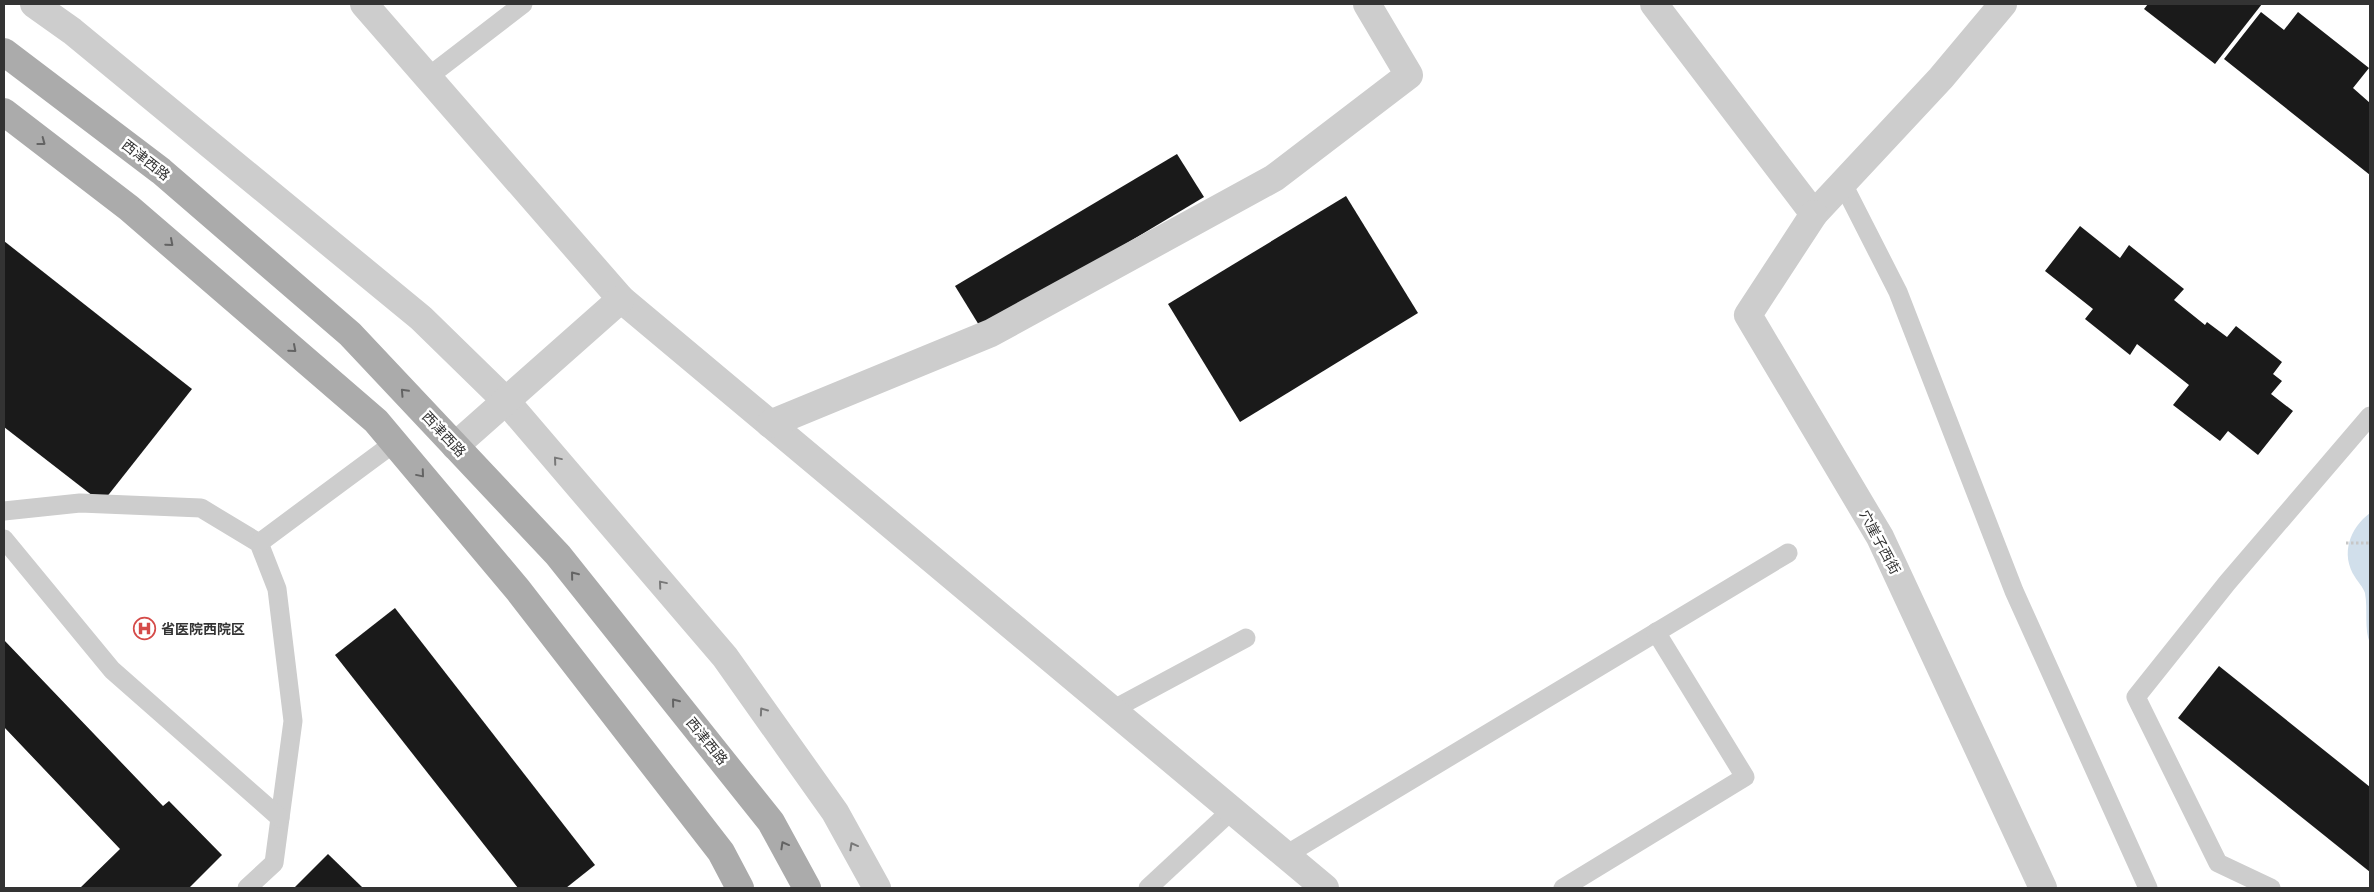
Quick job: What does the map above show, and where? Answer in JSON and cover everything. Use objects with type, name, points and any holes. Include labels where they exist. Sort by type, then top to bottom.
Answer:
[{"type":"main road","name":"西津西路","points":[[4,52],[161,171],[350,334],[558,555],[765,814],[807,888]]},
{"type":"main road","points":[[4,112],[129,208],[376,420],[518,590],[721,852],[740,888]]},
{"type":"street","points":[[34,4],[72,31],[421,318],[506,401],[725,657],[835,812],[877,888]]},
{"type":"street","points":[[364,4],[621,299],[1326,888]]},
{"type":"street","points":[[770,424],[991,333],[1274,178],[1409,75],[1367,4]]},
{"type":"street","points":[[1654,4],[1814,214],[1941,78],[2003,4]]},
{"type":"street","name":"穴崖子西街","points":[[1814,214],[1748,315],[1880,537],[2044,888]]},
{"type":"street","points":[[455,446],[621,299]]},
{"type":"lane","points":[[428,77],[523,4]]},
{"type":"lane","points":[[1843,184],[1898,292],[2014,591],[2148,888]]},
{"type":"lane","points":[[2271,888],[2218,863],[2136,697],[2227,583],[2370,416]]},
{"type":"lane","points":[[260,543],[394,443]]},
{"type":"lane","points":[[4,511],[80,503],[201,508],[260,543],[277,589],[293,721],[274,863],[247,888]]},
{"type":"lane","points":[[4,539],[112,670],[280,818]]},
{"type":"lane","points":[[1286,855],[1788,553]]},
{"type":"lane","points":[[1563,888],[1745,777],[1656,632]]},
{"type":"lane","points":[[1112,710],[1246,638]]},
{"type":"lane","points":[[1148,888],[1232,810]]},
{"type":"path","points":[[2346,543],[2370,542]]},
{"type":"shaded area","points":[[2370,513],[2370,643],[2367,632],[2365,593],[2351,568],[2348,551],[2349,542],[2357,526]]},
{"type":"building","points":[[2148,4],[2262,4],[2215,64],[2144,9]]},
{"type":"building","points":[[2261,12],[2284,30],[2298,12],[2369,68],[2353,88],[2370,103],[2370,175],[2224,59]]},
{"type":"building","points":[[1177,154],[1204,197],[982,330],[955,286]]},
{"type":"building","points":[[1346,196],[1418,313],[1240,422],[1168,304]]},
{"type":"building","points":[[2080,226],[2120,258],[2129,245],[2184,289],[2174,300],[2205,325],[2207,322],[2227,337],[2236,326],[2282,362],[2273,374],[2282,381],[2271,394],[2293,411],[2258,455],[2228,431],[2220,441],[2173,405],[2189,385],[2137,344],[2130,355],[2085,319],[2093,309],[2045,271]]},
{"type":"building","points":[[4,241],[192,389],[102,503],[4,427]]},
{"type":"building","points":[[395,608],[595,865],[566,888],[518,888],[335,655]]},
{"type":"building","points":[[4,640],[163,806],[169,801],[222,855],[189,888],[80,888],[120,849],[4,727]]},
{"type":"building","points":[[2219,666],[2370,787],[2370,872],[2178,718]]},
{"type":"building","points":[[328,854],[363,888],[294,888]]},
{"type":"place","name":"省医院西院区","points":[[145,629]]}]
